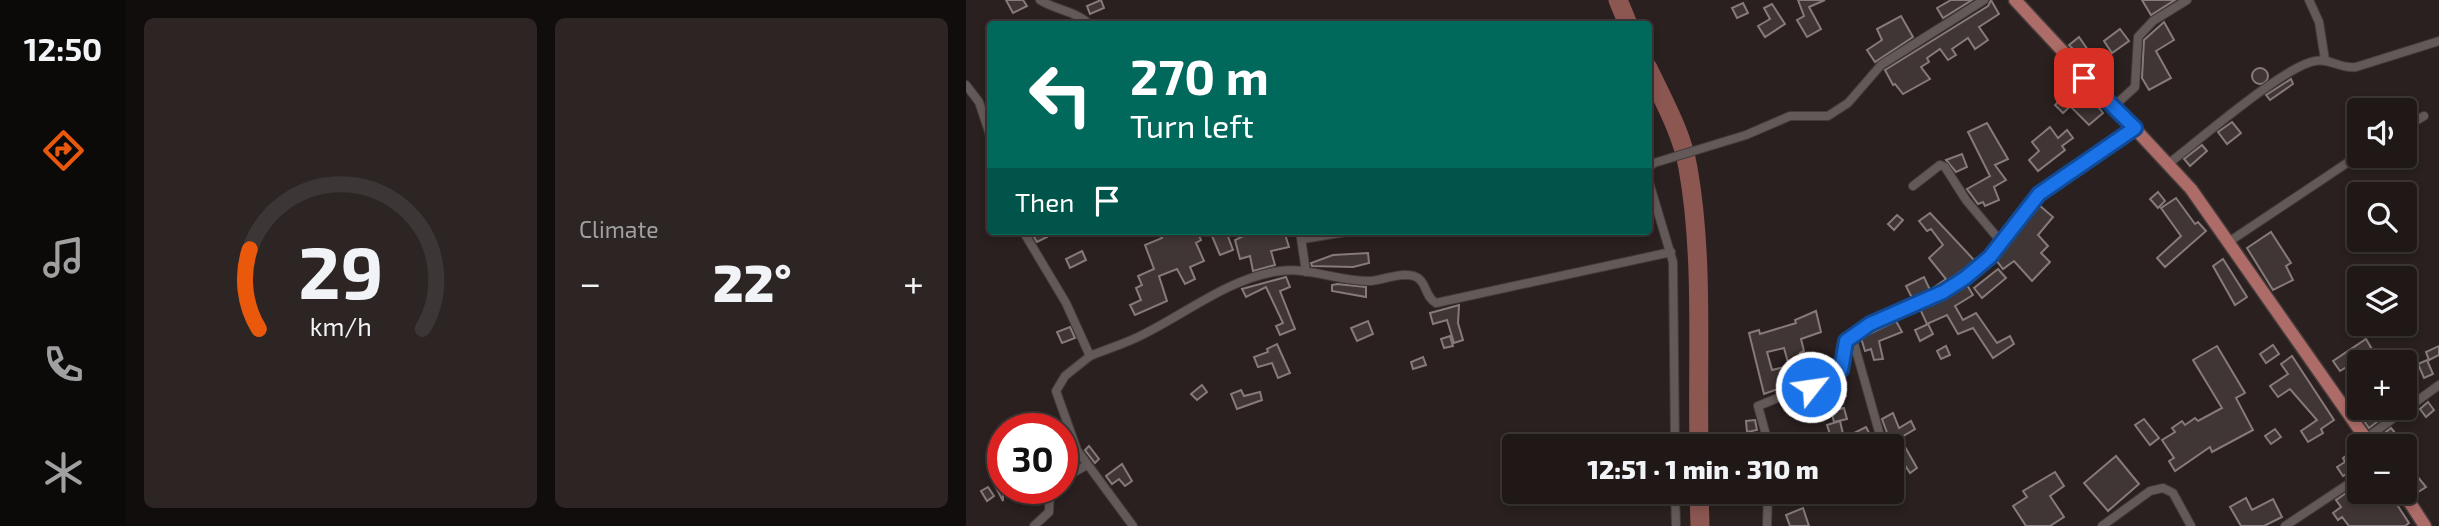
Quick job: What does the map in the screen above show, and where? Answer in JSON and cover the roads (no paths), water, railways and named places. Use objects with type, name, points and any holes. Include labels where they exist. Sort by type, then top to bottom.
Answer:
[{"type":"main road","points":[[2015,0],[2168,164],[2230,241],[2362,434]]},
{"type":"main road","points":[[2411,504],[2425,526]]},
{"type":"street","points":[[1040,0],[1085,21]]},
{"type":"street","points":[[1652,165],[1689,150],[1746,135],[1790,116],[1828,116],[1848,103],[1881,65],[1984,0]]},
{"type":"street","points":[[2113,107],[2135,87],[2138,37],[2154,21],[2188,0]]},
{"type":"street","points":[[2309,0],[2319,22],[2325,60]]},
{"type":"street","points":[[2168,164],[2265,89],[2304,63],[2325,60],[2343,69],[2356,67],[2439,41]]},
{"type":"street","points":[[966,85],[979,102],[987,126]]},
{"type":"street","points":[[2417,120],[2424,116]]},
{"type":"street","points":[[1766,434],[1758,406],[1837,373],[1843,363],[1844,346],[1852,336],[1870,324],[1943,292],[1982,264],[2002,243],[2039,194],[2135,128]]},
{"type":"street","points":[[2230,241],[2347,163]]},
{"type":"street","points":[[1913,186],[1940,165],[1945,167],[1965,200],[2002,243]]},
{"type":"street","points":[[1652,192],[1671,252],[1675,434]]},
{"type":"street","points":[[1025,235],[1066,303],[1090,356]]},
{"type":"street","points":[[1302,235],[1306,272]]},
{"type":"street","points":[[1133,526],[1087,465],[1065,423],[1056,391],[1065,376],[1090,356],[1139,337],[1222,290],[1250,278],[1280,271],[1370,281],[1412,275],[1422,281],[1428,297],[1436,303],[1486,295],[1671,252]]},
{"type":"street","points":[[1852,336],[1879,434]]},
{"type":"street","points":[[2379,434],[2439,385]]},
{"type":"street","points":[[1078,470],[1087,465]]},
{"type":"street","points":[[2284,526],[2347,485]]},
{"type":"street","points":[[2102,526],[2150,491],[2163,488],[2173,493],[2192,526]]},
{"type":"street","points":[[1034,526],[1049,512],[1049,504]]},
{"type":"street","points":[[1675,504],[1676,526]]},
{"type":"street","points":[[1767,526],[1768,504]]},
{"type":"waterway","points":[[1618,0],[1627,21]]},
{"type":"waterway","points":[[1652,77],[1681,142],[1693,202],[1699,307],[1699,434]]},
{"type":"waterway","points":[[1699,504],[1700,526]]}]
